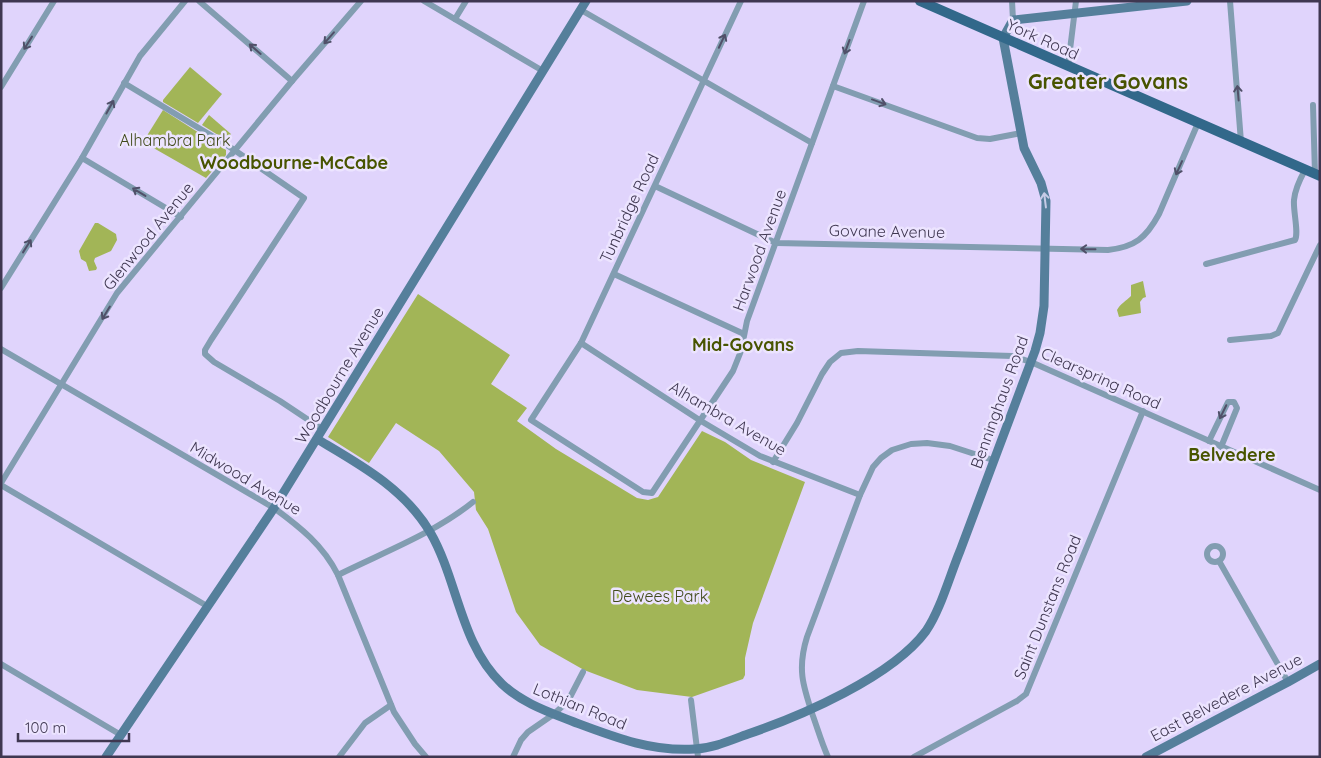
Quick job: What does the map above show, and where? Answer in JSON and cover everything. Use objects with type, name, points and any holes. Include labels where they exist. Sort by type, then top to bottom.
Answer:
[{"type":"main road","name":"York Road","points":[[920,1],[1313,173]]},
{"type":"street","points":[[1,87],[54,1]]},
{"type":"street","points":[[1,288],[82,158],[140,56],[185,1]]},
{"type":"street","points":[[199,1],[292,81]]},
{"type":"street","name":"Glenwood Avenue","points":[[1,484],[117,293],[182,217],[292,81],[361,1]]},
{"type":"street","points":[[424,1],[543,71]]},
{"type":"street","points":[[455,19],[466,1]]},
{"type":"street","name":"Woodbourne Avenue","points":[[106,757],[274,508],[586,1]]},
{"type":"street","name":"Tunbridge Road","points":[[652,493],[643,492],[531,420],[581,343],[741,1]]},
{"type":"street","name":"Harwood Avenue","points":[[652,493],[737,363],[747,322],[864,1]]},
{"type":"street","points":[[1003,38],[1013,20],[1012,1]]},
{"type":"street","points":[[1068,66],[1076,1]]},
{"type":"street","points":[[1013,20],[1187,1]]},
{"type":"street","points":[[1230,1],[1241,142]]},
{"type":"street","points":[[581,10],[812,143]]},
{"type":"street","name":"Benninghaus Road","points":[[811,710],[895,662],[925,632],[937,608],[1031,362],[1040,333],[1043,318],[1046,200],[1024,148],[1003,38]]},
{"type":"street","points":[[124,83],[227,145],[304,198],[211,340],[205,350],[205,354],[214,362],[280,401],[322,429]]},
{"type":"street","points":[[833,86],[977,138],[996,138],[1021,133]]},
{"type":"street","points":[[1206,264],[1295,240],[1298,236],[1294,217],[1294,201],[1296,188],[1313,173],[1313,105]]},
{"type":"street","name":"Govane Avenue","points":[[655,186],[776,242],[1121,249],[1146,234],[1155,222],[1198,123]]},
{"type":"street","points":[[82,158],[182,217]]},
{"type":"street","points":[[1230,340],[1278,334],[1320,245]]},
{"type":"street","points":[[614,274],[744,334]]},
{"type":"street","name":"Alhambra Avenue","points":[[581,343],[700,421],[773,462],[860,495]]},
{"type":"street","name":"Midwood Avenue","points":[[1,349],[274,508],[314,539],[333,564],[400,723],[426,757]]},
{"type":"street","name":"Clearspring Road","points":[[773,462],[798,423],[822,374],[830,362],[841,353],[858,350],[1012,356],[1031,362],[1320,490]]},
{"type":"street","points":[[1209,442],[1224,408],[1228,402],[1234,402],[1237,408],[1221,447]]},
{"type":"street","name":"Saint Dunstans Road","points":[[914,757],[1017,701],[1026,694],[1142,411]]},
{"type":"street","name":"Lothian Road","points":[[317,439],[375,475],[404,499],[429,531],[444,561],[472,641],[483,661],[502,684],[515,695],[531,704],[628,742],[697,753],[811,710]]},
{"type":"street","points":[[828,757],[804,690],[801,674],[802,656],[807,637],[860,495],[873,467],[892,450],[904,446],[938,443],[993,460]]},
{"type":"street","points":[[1,484],[207,606]]},
{"type":"street","points":[[338,575],[429,531],[452,518],[473,502]]},
{"type":"street","points":[[1218,560],[1288,682]]},
{"type":"street","points":[[1,664],[121,735]]},
{"type":"street","name":"East Belvedere Avenue","points":[[1146,757],[1320,664]]},
{"type":"street","points":[[513,757],[521,740],[528,732],[554,714],[568,701],[582,672]]},
{"type":"street","points":[[692,700],[697,753]]},
{"type":"street","points":[[339,757],[365,723],[391,705]]},
{"type":"green space","name":"Alhambra Park","points":[[190,67],[222,94],[198,123],[163,102]]},
{"type":"green space","name":"Alhambra Park","points":[[163,110],[226,150],[226,155],[206,178],[143,142]]},
{"type":"green space","name":"Alhambra Park","points":[[209,115],[231,134],[226,140],[202,125]]},
{"type":"green space","points":[[95,223],[116,234],[117,240],[111,251],[95,258],[96,270],[89,271],[86,262],[81,259],[79,251]]},
{"type":"green space","points":[[1143,281],[1146,297],[1140,302],[1141,313],[1119,317],[1117,310],[1131,296],[1131,285]]},
{"type":"green space","name":"Dewees Park","points":[[418,294],[510,355],[491,384],[527,408],[517,421],[556,449],[637,498],[648,500],[658,497],[702,431],[725,442],[751,460],[805,482],[753,623],[745,658],[745,675],[743,679],[692,697],[637,690],[584,670],[540,645],[516,612],[488,529],[476,510],[474,492],[439,451],[396,423],[369,463],[328,437]]},
{"type":"district","name":"Greater Govans","points":[[1108,81]]},
{"type":"district","name":"Woodbourne-McCabe","points":[[294,162]]},
{"type":"district","name":"Mid-Govans","points":[[743,344]]},
{"type":"district","name":"Belvedere","points":[[1232,454]]}]
